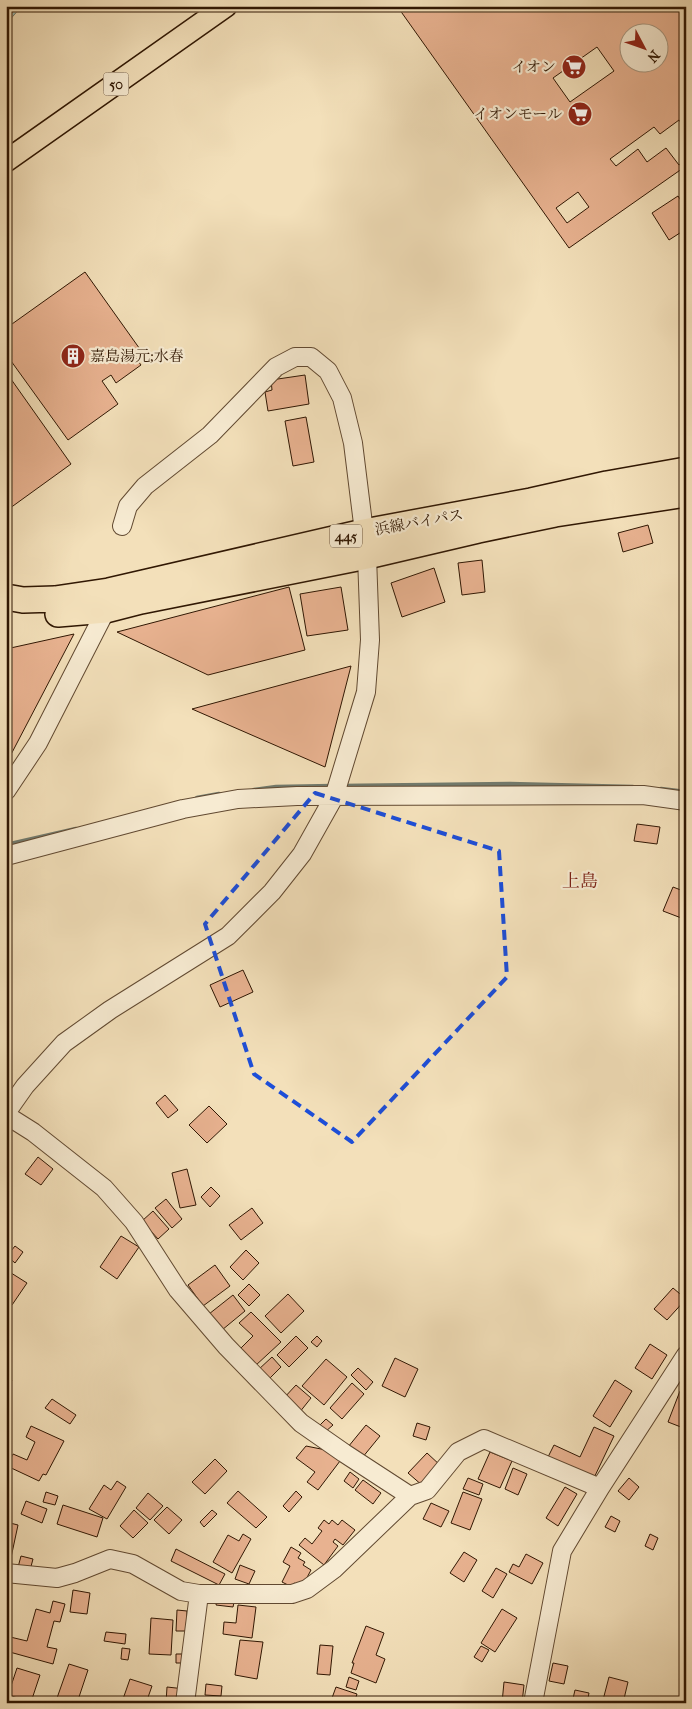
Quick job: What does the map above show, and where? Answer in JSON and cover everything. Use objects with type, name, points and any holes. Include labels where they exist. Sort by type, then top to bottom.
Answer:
[{"type":"highway","name":"浜線バイパス","points":[[6,614],[56,614],[364,532],[531,502],[607,484],[686,470]]},
{"type":"highway","name":"浜線バイパス","points":[[6,597],[23,600],[141,601],[366,556],[555,514],[686,494]]},
{"type":"main road","name":"50","points":[[6,161],[226,6]]},
{"type":"street","points":[[122,526],[128,506],[144,486],[216,430],[276,368],[294,357],[311,356],[328,371],[342,398],[353,443],[366,556],[370,640],[366,692],[334,797],[302,854],[272,892],[228,936],[110,1010],[64,1043],[24,1086],[6,1114],[33,1132],[104,1188],[134,1222],[184,1297],[226,1346],[301,1422],[410,1496]]},
{"type":"street","points":[[6,791],[38,743],[108,600]]},
{"type":"street","points":[[6,856],[183,809],[238,799],[297,796],[643,795],[686,801]]},
{"type":"street","points":[[533,1703],[562,1551],[600,1488],[686,1355]]},
{"type":"street","points":[[6,1573],[57,1578],[75,1574],[110,1559],[133,1564],[181,1591],[199,1594],[292,1594],[307,1588],[334,1569],[410,1496],[427,1490],[458,1452],[484,1439],[600,1488]]},
{"type":"street","points":[[184,1703],[199,1594]]},
{"type":"highlighted area","points":[[315,793],[499,851],[507,977],[352,1142],[254,1074],[205,924]]},
{"type":"water","points":[[6,6],[22,6],[6,24]]},
{"type":"building","name":"イオンモール","points":[[397,6],[686,6],[686,166],[569,248]]},
{"type":"building","points":[[597,47],[614,71],[570,102],[553,78]]},
{"type":"building","points":[[679,120],[686,130],[686,160],[679,165],[666,148],[647,162],[638,149],[616,166],[610,159],[654,127],[660,134]]},
{"type":"building","points":[[578,192],[589,207],[567,223],[556,208]]},
{"type":"building","points":[[678,196],[686,208],[686,229],[669,240],[652,213]]},
{"type":"building","name":"嘉島湯元;水春","points":[[85,272],[142,352],[135,357],[141,365],[116,383],[111,375],[102,381],[118,404],[68,440],[6,354],[6,318],[12,324]]},
{"type":"building","points":[[6,372],[71,464],[6,511]]},
{"type":"building","points":[[305,375],[309,404],[268,411],[265,392],[272,390],[271,380]]},
{"type":"building","points":[[306,417],[314,462],[293,466],[285,421]]},
{"type":"building","points":[[648,525],[653,543],[623,552],[618,533]]},
{"type":"building","points":[[482,560],[485,592],[462,595],[458,563]]},
{"type":"building","points":[[434,568],[445,602],[402,617],[391,583]]},
{"type":"building","points":[[289,587],[305,650],[208,675],[117,632]]},
{"type":"building","points":[[341,587],[348,630],[307,636],[300,594]]},
{"type":"building","points":[[74,634],[6,764],[6,649]]},
{"type":"building","points":[[351,666],[325,767],[192,709]]},
{"type":"building","points":[[637,824],[660,827],[657,844],[634,841]]},
{"type":"building","points":[[673,887],[686,892],[684,919],[663,911]]},
{"type":"building","points":[[243,970],[253,992],[220,1007],[210,985]]},
{"type":"building","points":[[165,1095],[178,1110],[168,1118],[156,1103]]},
{"type":"building","points":[[209,1106],[227,1124],[207,1143],[189,1125]]},
{"type":"building","points":[[38,1157],[53,1169],[41,1185],[25,1174]]},
{"type":"building","points":[[187,1169],[196,1205],[180,1208],[172,1173]]},
{"type":"building","points":[[211,1187],[220,1196],[210,1207],[201,1197]]},
{"type":"building","points":[[166,1199],[182,1219],[172,1228],[155,1208]]},
{"type":"building","points":[[252,1208],[263,1223],[241,1240],[229,1225]]},
{"type":"building","points":[[153,1211],[169,1229],[158,1239],[142,1221]]},
{"type":"building","points":[[121,1236],[139,1247],[117,1279],[100,1267]]},
{"type":"building","points":[[15,1246],[23,1252],[15,1263],[7,1256]]},
{"type":"building","points":[[246,1250],[259,1263],[243,1280],[230,1267]]},
{"type":"building","points":[[215,1265],[230,1286],[203,1306],[188,1285]]},
{"type":"building","points":[[8,1271],[27,1283],[12,1305],[6,1300],[6,1274]]},
{"type":"building","points":[[249,1284],[260,1295],[249,1306],[238,1295]]},
{"type":"building","points":[[673,1288],[686,1299],[667,1320],[654,1309]]},
{"type":"building","points":[[288,1294],[304,1311],[281,1333],[265,1316]]},
{"type":"building","points":[[233,1295],[245,1311],[222,1330],[209,1314]]},
{"type":"building","points":[[251,1312],[281,1342],[255,1366],[239,1350],[253,1336],[239,1323]]},
{"type":"building","points":[[296,1336],[308,1348],[289,1367],[277,1355]]},
{"type":"building","points":[[317,1336],[322,1341],[317,1347],[311,1342]]},
{"type":"building","points":[[650,1344],[667,1355],[652,1379],[635,1368]]},
{"type":"building","points":[[272,1357],[281,1367],[268,1380],[258,1370]]},
{"type":"building","points":[[395,1358],[418,1369],[405,1397],[382,1386]]},
{"type":"building","points":[[326,1359],[347,1377],[324,1405],[302,1386]]},
{"type":"building","points":[[358,1368],[373,1382],[366,1390],[351,1375]]},
{"type":"building","points":[[6,1376],[12,1380],[6,1390]]},
{"type":"building","points":[[615,1380],[632,1391],[610,1427],[593,1416]]},
{"type":"building","points":[[352,1383],[364,1394],[342,1419],[330,1408]]},
{"type":"building","points":[[296,1385],[311,1398],[299,1413],[283,1399]]},
{"type":"building","points":[[680,1391],[686,1394],[686,1429],[668,1422]]},
{"type":"building","points":[[52,1399],[76,1415],[70,1424],[45,1408]]},
{"type":"building","points":[[326,1419],[333,1425],[325,1432],[319,1426]]},
{"type":"building","points":[[417,1423],[430,1427],[426,1440],[413,1436]]},
{"type":"building","points":[[366,1425],[380,1436],[362,1458],[348,1447]]},
{"type":"building","points":[[31,1426],[64,1441],[46,1475],[43,1474],[39,1481],[7,1466],[13,1454],[27,1460],[35,1442],[26,1437]]},
{"type":"building","points":[[594,1427],[614,1436],[592,1482],[546,1461],[554,1445],[580,1457]]},
{"type":"building","points":[[306,1446],[326,1450],[340,1461],[318,1490],[307,1482],[315,1472],[296,1458]]},
{"type":"building","points":[[490,1452],[512,1461],[500,1488],[478,1479]]},
{"type":"building","points":[[427,1453],[441,1466],[423,1486],[408,1473]]},
{"type":"building","points":[[215,1459],[227,1471],[205,1494],[192,1482]]},
{"type":"building","points":[[513,1468],[527,1474],[518,1495],[505,1489]]},
{"type":"building","points":[[350,1472],[359,1479],[353,1488],[344,1481]]},
{"type":"building","points":[[468,1478],[483,1484],[479,1495],[463,1489]]},
{"type":"building","points":[[629,1478],[639,1487],[629,1500],[618,1491]]},
{"type":"building","points":[[363,1480],[381,1493],[373,1504],[355,1490]]},
{"type":"building","points":[[117,1481],[126,1487],[107,1519],[89,1509],[104,1485],[111,1490]]},
{"type":"building","points":[[565,1487],[577,1494],[558,1526],[546,1518]]},
{"type":"building","points":[[238,1491],[267,1517],[256,1528],[227,1503]]},
{"type":"building","points":[[296,1491],[302,1497],[289,1512],[283,1506]]},
{"type":"building","points":[[46,1492],[58,1496],[55,1505],[43,1502]]},
{"type":"building","points":[[463,1492],[482,1499],[470,1530],[451,1523]]},
{"type":"building","points":[[148,1493],[163,1506],[150,1520],[136,1508]]},
{"type":"building","points":[[26,1501],[47,1509],[42,1523],[21,1514]]},
{"type":"building","points":[[431,1503],[449,1511],[441,1527],[423,1519]]},
{"type":"building","points":[[63,1505],[103,1518],[97,1537],[57,1524]]},
{"type":"building","points":[[167,1507],[182,1520],[169,1534],[154,1520]]},
{"type":"building","points":[[134,1510],[148,1523],[133,1538],[120,1526]]},
{"type":"building","points":[[212,1510],[217,1514],[204,1527],[200,1522]]},
{"type":"building","points":[[611,1516],[620,1521],[615,1532],[605,1527]]},
{"type":"building","points":[[324,1520],[329,1524],[332,1520],[338,1525],[342,1520],[355,1530],[343,1545],[335,1539],[333,1542],[338,1546],[324,1565],[299,1545],[305,1538],[312,1544],[322,1531],[318,1528]]},
{"type":"building","points":[[6,1522],[18,1525],[9,1567],[6,1566]]},
{"type":"building","points":[[243,1534],[251,1539],[232,1573],[213,1562],[228,1535],[239,1541]]},
{"type":"building","points":[[650,1534],[658,1538],[653,1550],[645,1546]]},
{"type":"building","points":[[291,1547],[301,1553],[298,1558],[305,1562],[303,1565],[311,1570],[302,1587],[294,1583],[292,1587],[282,1582],[290,1566],[283,1562]]},
{"type":"building","points":[[176,1549],[225,1574],[219,1585],[171,1561]]},
{"type":"building","points":[[464,1552],[477,1560],[464,1582],[450,1573]]},
{"type":"building","points":[[526,1554],[543,1563],[532,1584],[509,1572],[513,1564],[519,1567]]},
{"type":"building","points":[[21,1556],[33,1559],[29,1574],[17,1571]]},
{"type":"building","points":[[240,1565],[255,1571],[249,1584],[235,1579]]},
{"type":"building","points":[[496,1568],[507,1574],[493,1598],[482,1591]]},
{"type":"building","points":[[73,1590],[90,1593],[87,1614],[70,1612]]},
{"type":"building","points":[[218,1595],[235,1598],[233,1607],[216,1605]]},
{"type":"building","points":[[53,1601],[65,1604],[60,1622],[54,1621],[47,1647],[57,1649],[53,1664],[6,1651],[6,1636],[27,1641],[36,1609],[50,1613]]},
{"type":"building","points":[[238,1605],[256,1607],[252,1638],[223,1634],[224,1622],[236,1623]]},
{"type":"building","points":[[502,1609],[517,1618],[495,1652],[481,1643]]},
{"type":"building","points":[[177,1610],[187,1611],[186,1631],[176,1631]]},
{"type":"building","points":[[151,1618],[173,1620],[171,1655],[149,1654]]},
{"type":"building","points":[[366,1626],[384,1633],[376,1655],[385,1659],[376,1683],[351,1673],[354,1663],[352,1663]]},
{"type":"building","points":[[106,1632],[126,1634],[125,1644],[104,1641]]},
{"type":"building","points":[[240,1640],[263,1642],[257,1679],[235,1675]]},
{"type":"building","points":[[320,1645],[333,1646],[330,1675],[317,1674]]},
{"type":"building","points":[[481,1646],[489,1650],[482,1662],[474,1657]]},
{"type":"building","points":[[122,1648],[130,1649],[128,1660],[121,1659]]},
{"type":"building","points":[[176,1654],[184,1654],[184,1663],[176,1663]]},
{"type":"building","points":[[553,1663],[568,1666],[564,1684],[549,1681]]},
{"type":"building","points":[[69,1664],[88,1670],[77,1703],[70,1703],[57,1698]]},
{"type":"building","points":[[17,1668],[40,1675],[31,1702],[8,1695]]},
{"type":"building","points":[[349,1677],[359,1681],[356,1690],[346,1687]]},
{"type":"building","points":[[609,1677],[628,1682],[623,1703],[603,1700]]},
{"type":"building","points":[[130,1679],[152,1686],[146,1703],[133,1703],[123,1699]]},
{"type":"building","points":[[504,1682],[524,1685],[522,1703],[502,1703]]},
{"type":"building","points":[[206,1684],[222,1686],[221,1696],[205,1695]]},
{"type":"building","points":[[167,1687],[185,1689],[182,1703],[166,1703]]},
{"type":"building","points":[[336,1687],[357,1694],[354,1703],[344,1703],[332,1698]]},
{"type":"building","points":[[575,1690],[589,1693],[587,1703],[572,1703]]},
{"type":"waterway","points":[[341,786],[510,784],[633,787]]},
{"type":"waterway","points":[[254,790],[276,787],[333,786]]},
{"type":"waterway","points":[[661,789],[686,792]]},
{"type":"waterway","points":[[197,798],[219,794]]},
{"type":"waterway","points":[[6,845],[76,829]]},
{"type":"place","name":"イオン","points":[[574,67]]},
{"type":"place","name":"イオンモール","points":[[580,114]]},
{"type":"place","name":"嘉島湯元;水春","points":[[73,356]]},
{"type":"district","name":"上島","points":[[580,881]]}]
